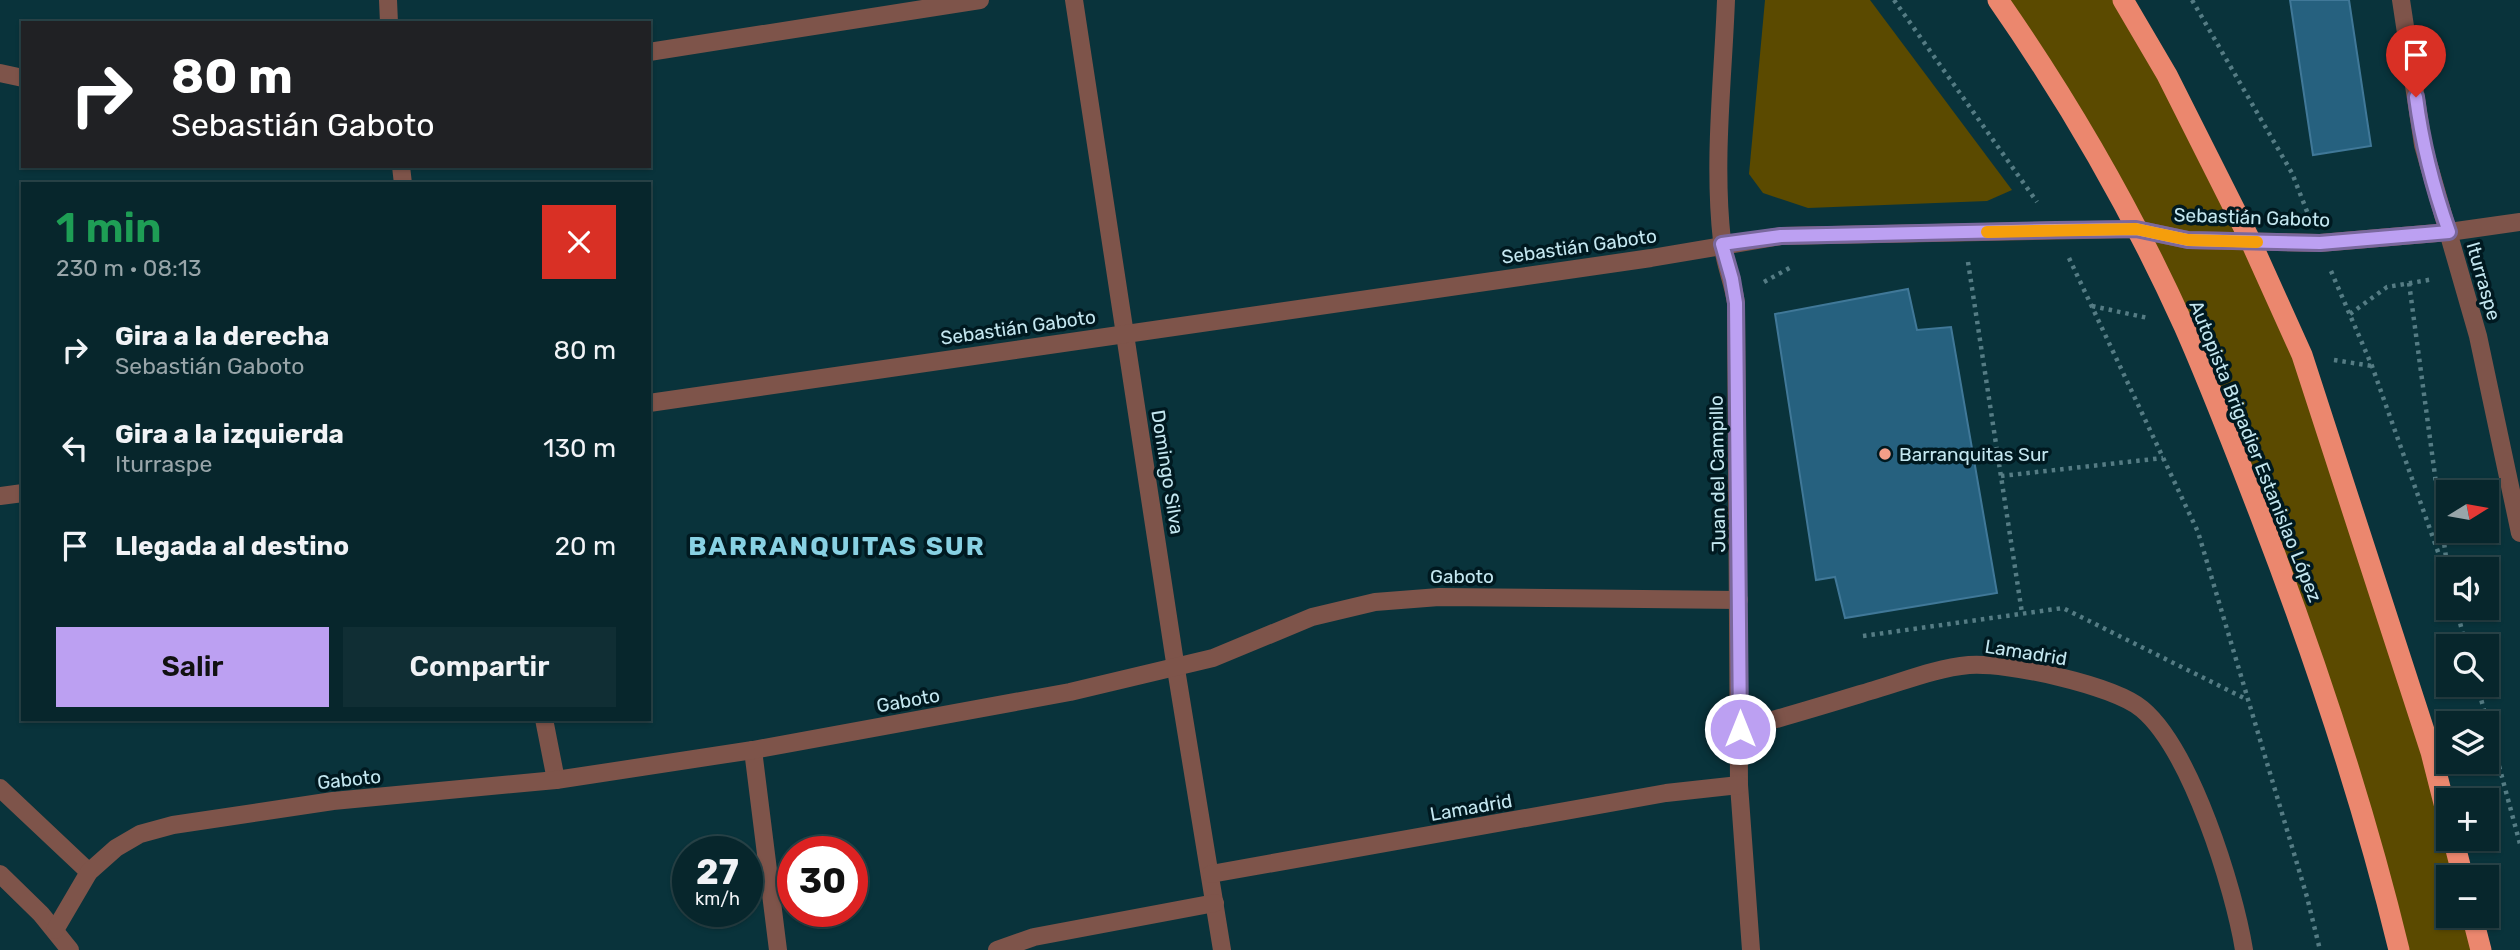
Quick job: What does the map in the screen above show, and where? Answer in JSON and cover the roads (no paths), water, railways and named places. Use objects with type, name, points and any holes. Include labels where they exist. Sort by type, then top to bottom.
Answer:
[{"type":"highway","name":"Autopista Brigadier Estanislao López","points":[[1998,0],[2029,44],[2136,229],[2184,326],[2304,629],[2353,780],[2399,950]]},
{"type":"highway","points":[[2123,0],[2167,75],[2251,242],[2302,355],[2431,752],[2440,788]]},
{"type":"highway","points":[[2475,928],[2481,950]]},
{"type":"street","points":[[388,0],[389,21]]},
{"type":"street","points":[[651,52],[979,0]]},
{"type":"street","name":"Domingo Silva","points":[[1074,0],[1176,669],[1222,950]]},
{"type":"street","name":"Juan del Campillo","points":[[1726,0],[1719,168],[1722,244],[1736,303],[1739,785],[1751,950]]},
{"type":"street","name":"Iturraspe","points":[[2401,0],[2423,145],[2478,336],[2520,533]]},
{"type":"street","points":[[0,73],[21,78]]},
{"type":"street","name":"Sebastián Gaboto","points":[[651,403],[1651,258],[1781,236],[2136,229],[2188,240],[2320,243],[2449,232],[2520,222]]},
{"type":"street","points":[[0,496],[21,493]]},
{"type":"street","name":"Gaboto","points":[[55,930],[89,872],[116,848],[141,834],[173,825],[333,801],[556,780],[754,750],[1070,692],[1176,669],[1240,648],[1312,617],[1375,602],[1403,598],[1739,600]]},
{"type":"street","name":"Lamadrid","points":[[1740,729],[1938,670],[1971,664],[2045,673],[2119,696],[2142,709],[2164,736],[2189,776],[2224,869],[2239,918],[2244,950]]},
{"type":"street","points":[[544,721],[556,780]]},
{"type":"street","points":[[754,750],[778,950]]},
{"type":"street","name":"Lamadrid","points":[[1211,874],[1666,793],[1739,785]]},
{"type":"street","points":[[0,788],[89,872]]},
{"type":"street","points":[[0,874],[55,930],[70,950]]},
{"type":"street","points":[[996,950],[1034,937],[1215,903]]},
{"type":"place","name":"Barranquitas Sur","points":[[1885,454]]},
{"type":"district","name":"BARRANQUITAS SUR","points":[[837,546]]}]
